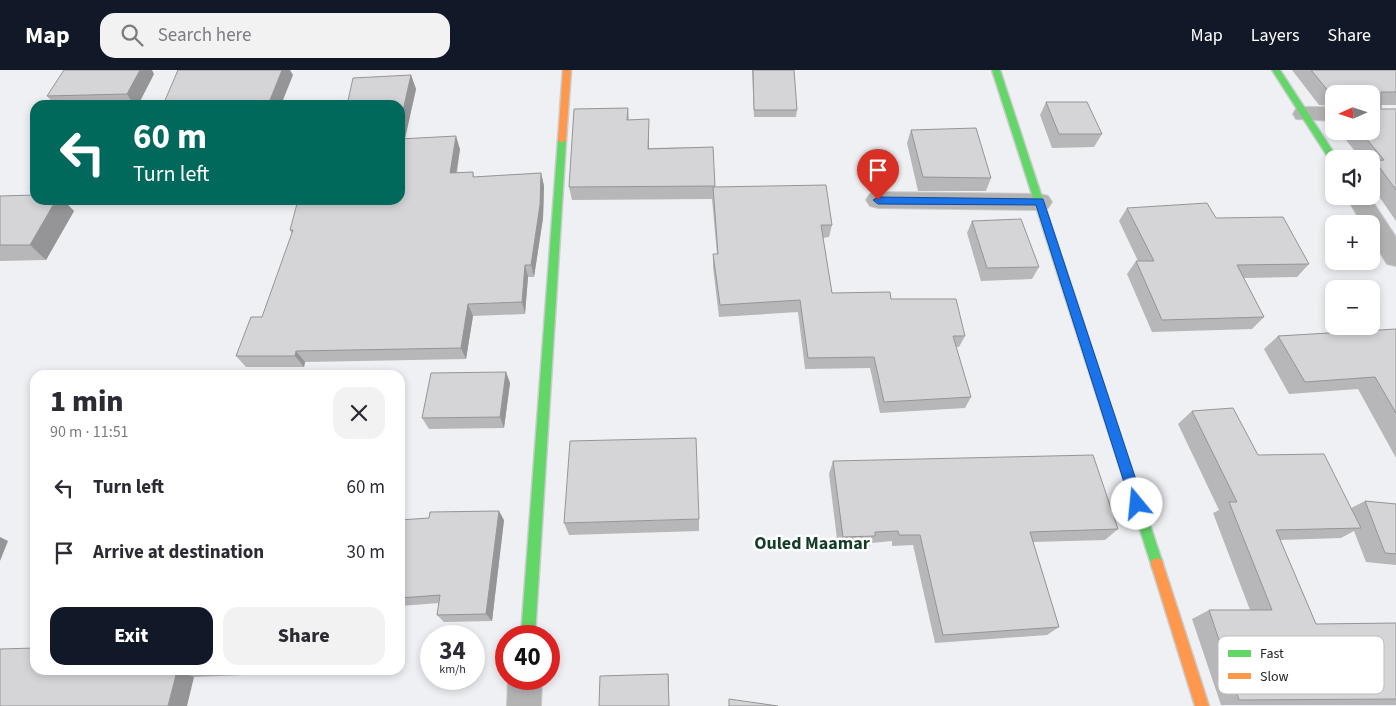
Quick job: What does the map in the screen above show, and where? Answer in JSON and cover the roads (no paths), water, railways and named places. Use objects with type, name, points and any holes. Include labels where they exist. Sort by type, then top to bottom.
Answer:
[{"type":"street","points":[[529,625],[567,70]]},
{"type":"street","points":[[996,70],[1202,706]]},
{"type":"street","points":[[1276,70],[1327,150]]},
{"type":"street","points":[[1304,114],[1325,114]]},
{"type":"street","points":[[878,200],[1040,202]]},
{"type":"street","points":[[1363,205],[1396,257]]},
{"type":"street","points":[[524,706],[525,690]]},
{"type":"district","name":"Ouled Maamar","points":[[812,543]]}]
